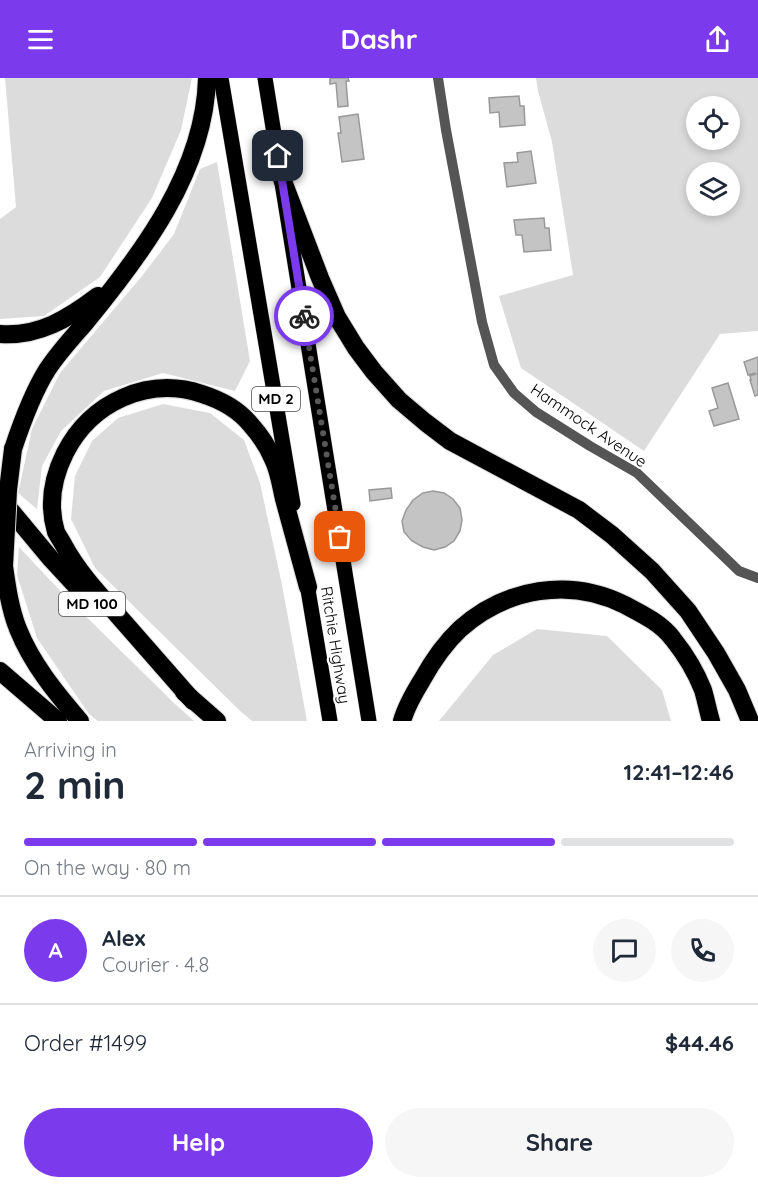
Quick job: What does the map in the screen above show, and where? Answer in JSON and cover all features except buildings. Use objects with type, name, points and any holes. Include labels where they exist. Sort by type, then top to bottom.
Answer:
[{"type":"highway","points":[[80,721],[55,692],[32,657],[18,628],[9,595],[4,566],[8,490],[13,449],[22,422],[47,370],[142,249],[182,181],[201,123],[207,78]]},
{"type":"highway","points":[[281,176],[337,317],[374,372],[399,400],[450,441],[579,510],[652,570],[688,611],[716,653],[750,721]]},
{"type":"highway","points":[[0,334],[10,335],[36,330],[60,322],[118,280]]},
{"type":"highway","points":[[193,701],[87,581],[69,557],[57,533],[52,509],[52,490],[58,466],[80,429],[96,413],[111,403],[130,394],[149,389],[191,390],[214,397],[233,408],[250,423],[274,461],[308,586]]},
{"type":"highway","name":"MD 100","points":[[0,498],[51,559],[105,617],[217,721]]},
{"type":"highway","points":[[402,721],[415,692],[436,656],[459,630],[486,610],[517,595],[551,590],[586,591],[618,602],[650,618],[672,637],[690,662],[703,690],[711,721]]},
{"type":"highway","points":[[0,671],[58,721]]},
{"type":"main road","name":"Ritchie Highway","points":[[221,78],[330,721]]},
{"type":"main road","name":"Ritchie Highway","points":[[266,78],[369,721]]},
{"type":"street","name":"Hammock Avenue","points":[[438,78],[482,322],[494,365],[514,393],[536,412],[637,473],[739,571],[758,578]]},
{"type":"shaded area","points":[[5,78],[192,78],[181,130],[152,198],[100,277],[44,316],[0,319],[0,219],[16,207]]},
{"type":"shaded area","points":[[536,78],[758,78],[758,331],[720,334],[644,451],[521,368],[499,296],[573,275],[552,142]]},
{"type":"shaded area","points":[[217,162],[250,361],[235,391],[163,373],[104,391],[61,431],[42,466],[37,509],[18,493],[32,429],[60,373],[142,276],[174,234],[200,169]]},
{"type":"shaded area","points":[[163,404],[210,413],[244,440],[260,483],[282,585],[307,721],[252,721],[239,710],[95,568],[71,519],[75,476],[92,441],[118,418]]},
{"type":"shaded area","points":[[19,547],[63,594],[194,721],[98,721],[89,714],[37,638],[17,575]]},
{"type":"shaded area","points":[[537,629],[607,636],[662,690],[671,721],[439,721],[493,655]]},
{"type":"way so far","points":[[304,316],[340,537]]},
{"type":"route","points":[[278,156],[304,316]]}]
